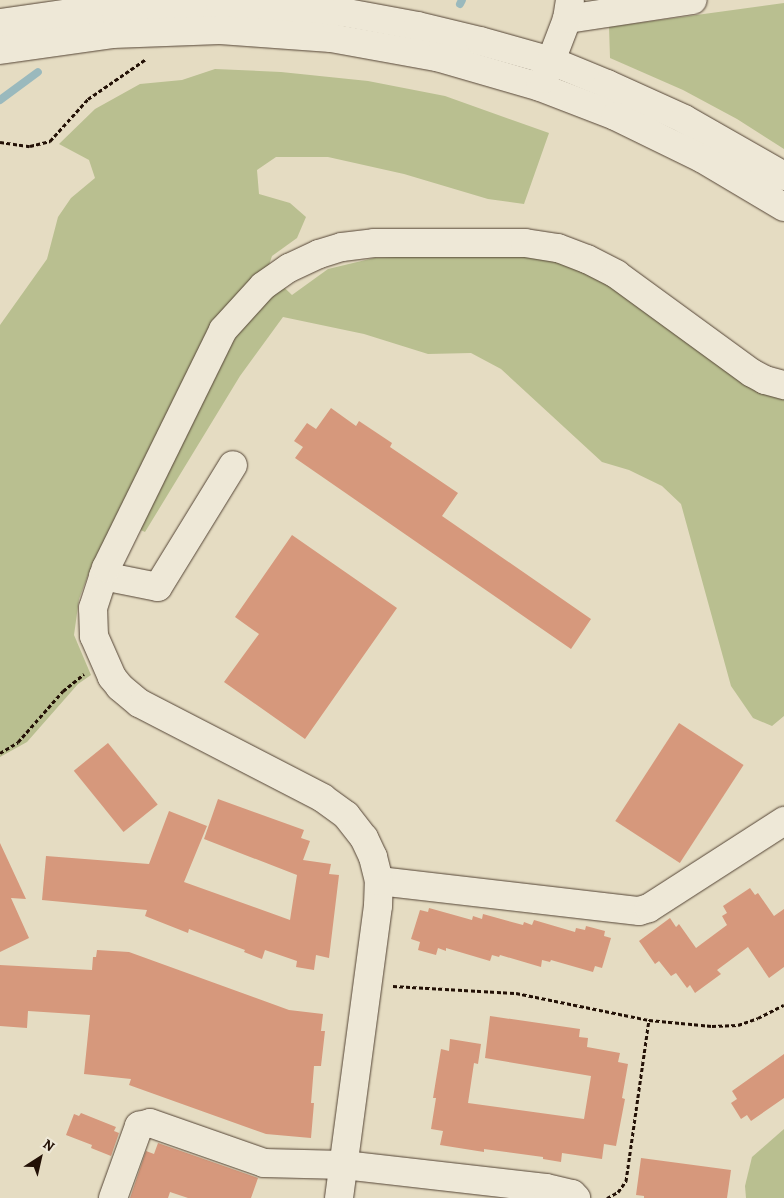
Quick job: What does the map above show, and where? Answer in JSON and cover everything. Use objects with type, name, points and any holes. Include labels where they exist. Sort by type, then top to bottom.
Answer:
[{"type":"street","points":[[540,87],[551,62],[568,10],[693,0]]},
{"type":"street","points":[[0,23],[122,6],[166,4],[262,5],[342,12],[418,26],[480,40],[551,62],[634,95],[684,119],[784,176]]},
{"type":"street","points":[[0,50],[103,35],[168,31],[274,33],[375,45],[437,57],[540,87],[597,108],[682,147],[784,207]]},
{"type":"street","points":[[340,1198],[368,983],[379,881],[373,856],[364,838],[346,815],[323,798],[139,703],[120,687],[105,664],[94,636],[93,608],[103,576],[223,330],[263,286],[289,268],[319,254],[342,247],[374,243],[524,243],[558,248],[587,259],[616,274],[746,369],[765,380],[784,385]]},
{"type":"street","points":[[103,576],[158,586],[233,465]]},
{"type":"street","points":[[379,881],[639,911],[649,908],[784,820]]},
{"type":"street","points":[[113,1198],[139,1126],[150,1123],[264,1163],[344,1165],[546,1188],[572,1194],[576,1198]]},
{"type":"path","points":[[0,142],[30,146],[50,141],[88,99],[150,56],[168,31]]},
{"type":"path","points":[[0,753],[18,742],[63,691],[80,676],[105,664]]},
{"type":"path","points":[[368,983],[424,989],[516,993],[649,1020],[704,1026],[738,1025],[758,1018],[784,1005]]},
{"type":"path","points":[[607,1198],[618,1192],[626,1180],[649,1020]]},
{"type":"green space","points":[[784,3],[784,149],[737,119],[683,90],[610,58],[609,27]]},
{"type":"green space","points":[[215,69],[281,72],[368,81],[445,96],[549,133],[524,204],[488,199],[404,174],[328,157],[276,157],[257,170],[259,194],[290,203],[306,217],[297,238],[272,256],[267,271],[292,295],[328,269],[374,258],[481,253],[545,254],[588,267],[784,394],[784,716],[772,726],[753,718],[731,686],[681,504],[662,486],[629,470],[602,462],[501,369],[471,353],[428,354],[364,334],[283,317],[240,376],[145,532],[116,519],[93,562],[79,599],[74,635],[91,675],[78,684],[27,742],[0,757],[0,325],[47,259],[58,217],[71,198],[95,178],[89,160],[59,144],[95,109],[140,84],[182,80]]},
{"type":"green space","points":[[784,1129],[784,1198],[746,1198],[745,1186],[752,1157]]},
{"type":"building","points":[[331,408],[356,426],[359,421],[392,443],[390,447],[458,493],[442,516],[591,619],[571,649],[295,458],[303,447],[294,441],[307,423],[316,429]]},
{"type":"building","points":[[292,535],[397,608],[305,739],[224,682],[259,634],[235,617]]},
{"type":"building","points":[[679,723],[744,765],[680,863],[615,821]]},
{"type":"building","points":[[108,743],[158,804],[124,832],[74,771]]},
{"type":"building","points":[[218,799],[304,830],[301,838],[310,841],[303,860],[331,864],[329,874],[339,875],[329,958],[316,955],[314,970],[296,967],[297,961],[265,950],[262,959],[244,952],[245,950],[189,929],[188,933],[145,916],[147,910],[42,900],[46,856],[149,864],[169,811],[207,826],[184,882],[290,920],[297,875],[204,839]]},
{"type":"building","points":[[0,843],[26,899],[11,898],[29,938],[0,952]]},
{"type":"building","points":[[750,888],[755,895],[758,893],[774,916],[784,909],[784,967],[769,978],[748,947],[717,970],[721,974],[695,993],[690,985],[687,988],[676,973],[671,976],[659,961],[655,964],[639,941],[670,918],[676,927],[679,924],[696,948],[727,925],[722,916],[727,913],[723,906]]},
{"type":"building","points":[[429,908],[472,920],[473,916],[482,919],[483,914],[523,925],[524,922],[532,925],[534,920],[575,932],[576,928],[585,930],[586,926],[605,931],[604,936],[611,938],[602,968],[595,966],[593,972],[551,960],[550,962],[542,960],[541,967],[500,955],[499,957],[492,955],[490,961],[446,948],[446,951],[438,948],[436,955],[418,950],[420,942],[411,939],[420,910],[428,912]]},
{"type":"building","points":[[97,950],[129,952],[289,1010],[323,1014],[321,1031],[325,1031],[321,1066],[314,1066],[311,1103],[314,1103],[311,1138],[266,1134],[129,1085],[131,1079],[84,1074],[90,1015],[28,1011],[27,1028],[0,1026],[0,965],[92,970],[93,957],[96,957]]},
{"type":"building","points":[[490,1016],[580,1029],[579,1037],[588,1038],[587,1047],[620,1053],[618,1062],[628,1064],[622,1098],[625,1099],[616,1146],[604,1144],[602,1159],[562,1153],[561,1162],[543,1159],[543,1157],[484,1149],[484,1152],[440,1145],[443,1131],[431,1129],[436,1098],[433,1098],[441,1049],[449,1051],[450,1039],[481,1044],[478,1064],[474,1063],[468,1103],[584,1119],[591,1076],[485,1058]]},
{"type":"building","points":[[784,1054],[784,1098],[751,1121],[747,1115],[741,1119],[731,1103],[737,1099],[732,1091]]},
{"type":"building","points":[[81,1113],[116,1127],[114,1131],[119,1133],[111,1156],[91,1148],[92,1145],[66,1135],[74,1114],[79,1116]]},
{"type":"building","points":[[158,1143],[258,1178],[251,1198],[188,1198],[170,1192],[168,1198],[130,1198],[146,1151],[154,1154]]},
{"type":"building","points":[[641,1158],[731,1170],[727,1198],[644,1198],[644,1196],[636,1195]]},
{"type":"waterway","points":[[460,4],[462,0]]},
{"type":"waterway","points":[[0,100],[38,72]]}]
